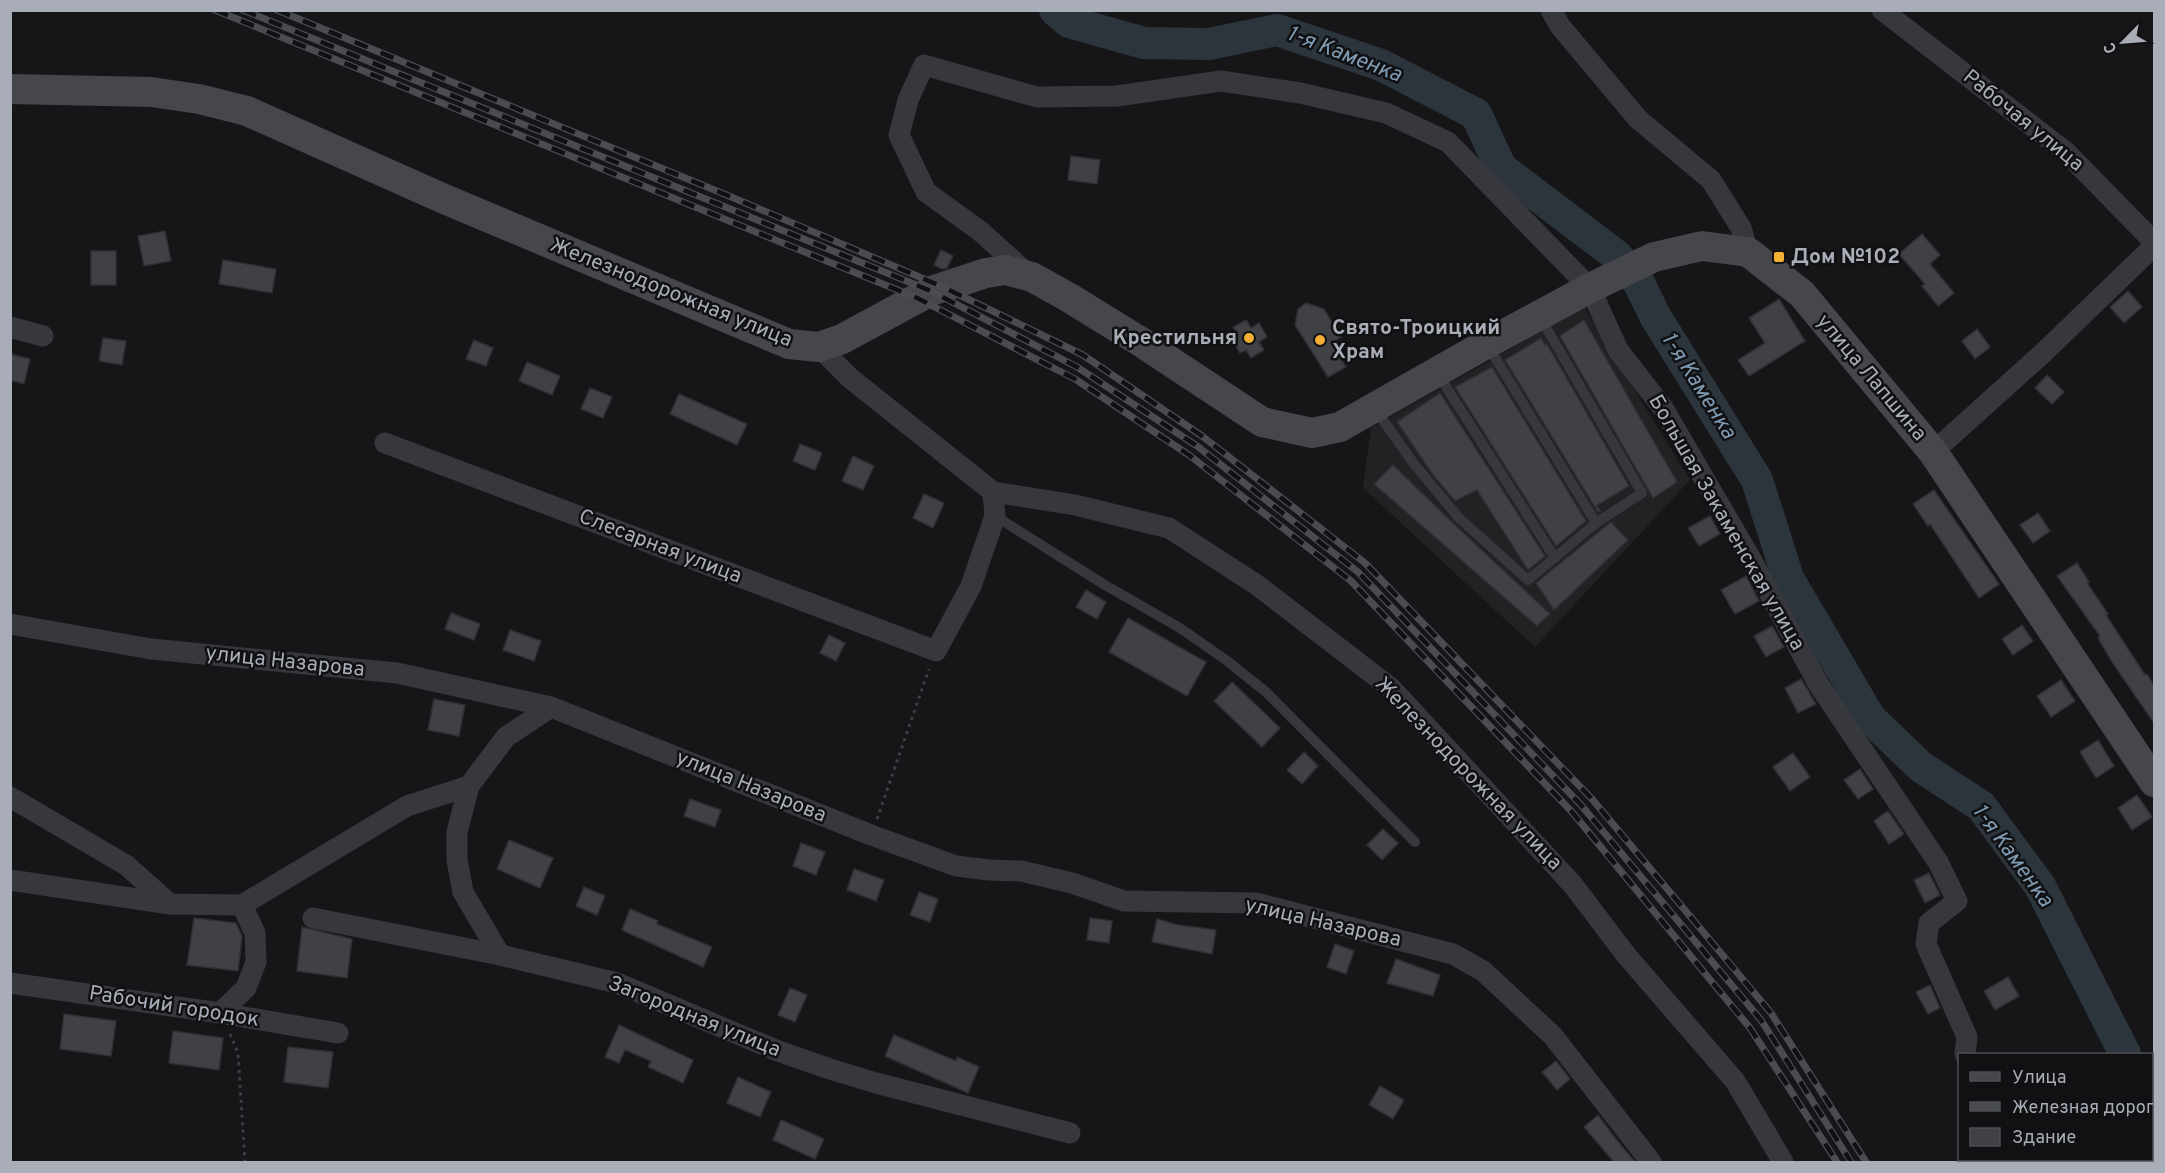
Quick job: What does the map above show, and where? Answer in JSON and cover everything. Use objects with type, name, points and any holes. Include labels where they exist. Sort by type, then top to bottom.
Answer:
[{"type":"street","points":[[819,347],[842,339],[931,291],[986,273],[1005,270],[1032,277],[1141,342],[1262,422],[1312,433],[1340,427],[1436,371],[1590,288],[1654,257],[1702,246],[1748,252],[1741,228],[1711,180],[1638,119],[1560,26],[1551,10]]},
{"type":"street","name":"Рабочая улица","points":[[1882,10],[2066,152],[2154,244]]},
{"type":"street","name":"Большая Закаменская улица","points":[[1032,277],[980,231],[926,192],[899,135],[908,100],[924,65],[1037,97],[1117,96],[1221,81],[1300,93],[1386,113],[1448,142],[1590,288],[1618,350],[1663,408],[1751,560],[1819,686],[1938,862],[1957,900],[1929,923],[1926,944],[1967,1037],[1965,1053]]},
{"type":"street","name":"Железнодорожная улица","points":[[10,89],[151,92],[199,99],[247,111],[442,198],[789,345],[819,347],[850,378],[993,492],[1075,505],[1169,528],[1257,585],[1390,688],[1573,885],[1626,955],[1735,1081],[1783,1162]]},
{"type":"street","points":[[1933,453],[2042,354],[2154,244]]},
{"type":"street","name":"улица Лапшина","points":[[1748,252],[1802,294],[1933,453],[2154,782]]},
{"type":"street","points":[[10,327],[43,336]]},
{"type":"street","name":"Слесарная улица","points":[[385,443],[936,651]]},
{"type":"street","points":[[936,651],[970,586],[995,516],[993,492]]},
{"type":"street","name":"улица Назарова","points":[[10,624],[151,649],[397,673],[551,707],[871,835],[956,866],[1021,871],[1072,883],[1124,901],[1256,903],[1453,954],[1484,971],[1553,1036],[1651,1162]]},
{"type":"street","points":[[500,955],[463,892],[457,860],[457,832],[469,786],[506,737],[551,707]]},
{"type":"street","points":[[10,880],[170,904],[242,905],[407,806],[469,786]]},
{"type":"street","points":[[10,797],[126,865],[170,904]]},
{"type":"street","points":[[220,1013],[246,988],[256,962],[255,933],[242,905]]},
{"type":"street","name":"Загородная улица","points":[[313,918],[500,955],[617,983],[778,1051],[830,1069],[1070,1133]]},
{"type":"street","name":"Рабочий городок","points":[[10,983],[220,1013],[338,1033]]},
{"type":"lane","points":[[1374,407],[1414,464],[1459,518],[1528,580],[1596,524],[1642,493],[1539,316]]},
{"type":"lane","points":[[1486,344],[1596,524]]},
{"type":"lane","points":[[1436,371],[1555,558]]},
{"type":"lane","points":[[995,516],[1105,585],[1180,628],[1226,660],[1266,692],[1415,842]]},
{"type":"path","points":[[871,835],[936,651]]},
{"type":"path","points":[[220,1013],[238,1053],[245,1162]]},
{"type":"shaded area","points":[[1584,307],[1690,480],[1535,647],[1363,488],[1371,428]]},
{"type":"building","points":[[1071,156],[1100,160],[1097,184],[1068,180]]},
{"type":"building","points":[[165,231],[171,261],[144,266],[138,236]]},
{"type":"building","points":[[1922,234],[1940,255],[1930,264],[1954,293],[1938,306],[1922,286],[1925,284],[1899,254]]},
{"type":"building","points":[[941,250],[953,256],[947,268],[942,269],[934,265]]},
{"type":"building","points":[[91,251],[116,251],[116,285],[91,285]]},
{"type":"building","points":[[223,260],[276,269],[272,293],[219,284]]},
{"type":"building","points":[[2128,291],[2142,307],[2124,323],[2110,307]]},
{"type":"building","points":[[1779,299],[1805,341],[1749,376],[1738,360],[1765,343],[1749,318]]},
{"type":"building","name":"Свято-Троицкий Храм","points":[[1306,303],[1324,309],[1341,337],[1331,343],[1346,367],[1328,377],[1295,325],[1298,309]]},
{"type":"building","name":"Крестильня","points":[[1246,320],[1251,328],[1259,323],[1267,337],[1259,342],[1264,350],[1251,358],[1246,350],[1240,353],[1232,339],[1238,335],[1233,327]]},
{"type":"building","points":[[1584,320],[1677,482],[1653,498],[1560,336]]},
{"type":"building","points":[[1977,329],[1990,347],[1975,359],[1962,341]]},
{"type":"building","points":[[103,338],[126,341],[122,365],[99,361]]},
{"type":"building","points":[[1541,338],[1545,345],[1547,344],[1629,486],[1596,506],[1601,511],[1598,512],[1505,360]]},
{"type":"building","points":[[474,340],[493,348],[486,366],[466,359]]},
{"type":"building","points":[[10,354],[30,359],[24,384],[10,380]]},
{"type":"building","points":[[527,362],[560,376],[552,395],[519,381]]},
{"type":"building","points":[[1492,367],[1586,521],[1556,546],[1455,387]]},
{"type":"building","points":[[2047,375],[2064,392],[2052,404],[2035,388]]},
{"type":"building","points":[[590,388],[612,397],[603,418],[581,409]]},
{"type":"building","points":[[1440,393],[1545,556],[1528,570],[1477,490],[1455,501],[1434,476],[1397,422]]},
{"type":"building","points":[[679,394],[747,424],[737,445],[670,414]]},
{"type":"building","points":[[800,444],[822,453],[815,470],[793,461]]},
{"type":"building","points":[[853,456],[874,466],[863,490],[842,481]]},
{"type":"building","points":[[1393,465],[1550,614],[1537,626],[1374,484]]},
{"type":"building","points":[[1934,490],[1999,584],[1979,598],[1930,524],[1928,526],[1913,504]]},
{"type":"building","points":[[924,494],[944,503],[933,528],[913,518]]},
{"type":"building","points":[[2038,513],[2050,531],[2033,543],[2020,525]]},
{"type":"building","points":[[1710,516],[1720,534],[1699,546],[1688,528]]},
{"type":"building","points":[[1611,522],[1628,540],[1554,610],[1536,583]]},
{"type":"building","points":[[2077,563],[2089,582],[2087,583],[2108,614],[2106,615],[2154,686],[2154,723],[2112,662],[2098,638],[2100,636],[2057,576]]},
{"type":"building","points":[[1746,576],[1759,601],[1735,614],[1721,590]]},
{"type":"building","points":[[1086,590],[1106,602],[1097,619],[1076,607]]},
{"type":"building","points":[[451,613],[480,624],[474,640],[445,629]]},
{"type":"building","points":[[1128,618],[1206,662],[1187,696],[1109,652]]},
{"type":"building","points":[[2022,625],[2033,641],[2013,655],[2002,639]]},
{"type":"building","points":[[1772,626],[1784,647],[1766,657],[1754,636]]},
{"type":"building","points":[[510,630],[541,641],[534,661],[503,650]]},
{"type":"building","points":[[829,635],[845,643],[836,661],[820,653]]},
{"type":"building","points":[[1801,679],[1816,704],[1798,713],[1785,688]]},
{"type":"building","points":[[2061,680],[2075,701],[2051,717],[2037,696]]},
{"type":"building","points":[[1232,682],[1280,728],[1262,747],[1214,701]]},
{"type":"building","points":[[434,699],[465,705],[459,736],[428,730]]},
{"type":"building","points":[[2098,740],[2114,766],[2096,778],[2080,752]]},
{"type":"building","points":[[1304,752],[1318,766],[1302,784],[1287,770]]},
{"type":"building","points":[[1793,753],[1810,777],[1790,791],[1773,767]]},
{"type":"building","points":[[1860,769],[1873,789],[1858,799],[1844,780]]},
{"type":"building","points":[[2137,795],[2152,817],[2132,830],[2118,808]]},
{"type":"building","points":[[690,799],[721,810],[715,827],[684,816]]},
{"type":"building","points":[[1888,811],[1904,834],[1889,844],[1874,821]]},
{"type":"building","points":[[1383,829],[1398,843],[1382,860],[1367,845]]},
{"type":"building","points":[[509,840],[553,858],[540,888],[497,869]]},
{"type":"building","points":[[801,843],[825,852],[816,875],[793,866]]},
{"type":"building","points":[[854,869],[884,880],[876,901],[847,890]]},
{"type":"building","points":[[1929,873],[1940,895],[1925,903],[1914,880]]},
{"type":"building","points":[[584,887],[605,896],[597,915],[576,906]]},
{"type":"building","points":[[919,892],[938,899],[930,922],[910,915]]},
{"type":"building","points":[[630,909],[658,921],[657,924],[712,947],[703,967],[622,930]]},
{"type":"building","points":[[194,918],[236,923],[242,936],[238,971],[187,965]]},
{"type":"building","points":[[1090,918],[1112,921],[1109,943],[1087,940]]},
{"type":"building","points":[[1157,919],[1178,925],[1216,930],[1212,954],[1152,942]]},
{"type":"building","points":[[302,927],[352,939],[347,978],[297,971]]},
{"type":"building","points":[[1335,944],[1354,951],[1346,974],[1327,967]]},
{"type":"building","points":[[1396,959],[1440,975],[1433,996],[1387,983]]},
{"type":"building","points":[[2008,977],[2019,996],[1995,1010],[1984,991]]},
{"type":"building","points":[[1930,985],[1940,1008],[1928,1014],[1916,992]]},
{"type":"building","points":[[790,988],[807,995],[795,1022],[778,1015]]},
{"type":"building","points":[[64,1014],[116,1021],[111,1056],[60,1049]]},
{"type":"building","points":[[619,1025],[693,1060],[683,1083],[648,1067],[651,1061],[625,1050],[619,1063],[605,1057]]},
{"type":"building","points":[[173,1031],[223,1038],[219,1070],[169,1063]]},
{"type":"building","points":[[894,1035],[956,1061],[957,1057],[979,1067],[968,1093],[885,1056]]},
{"type":"building","points":[[288,1047],[333,1052],[328,1088],[284,1082]]},
{"type":"building","points":[[1556,1061],[1570,1079],[1557,1090],[1542,1072]]},
{"type":"building","points":[[738,1077],[771,1092],[760,1117],[727,1103]]},
{"type":"building","points":[[1380,1086],[1404,1100],[1393,1119],[1369,1105]]},
{"type":"building","points":[[1598,1115],[1635,1162],[1614,1162],[1584,1127]]},
{"type":"building","points":[[781,1120],[824,1139],[815,1159],[773,1140]]},
{"type":"waterway","name":"1-я Каменка","points":[[1055,10],[1069,22],[1144,43],[1209,44],[1277,30],[1381,65],[1476,114],[1501,168],[1617,256],[1639,283],[1655,316],[1757,480],[1788,578],[1870,718],[1921,767],[1981,806],[2040,886],[2124,1053]]},
{"type":"railway","points":[[215,10],[917,298],[1075,379],[1189,455],[1351,581],[1572,812],[1750,1028],[1837,1162]]},
{"type":"railway","points":[[243,10],[931,291],[1077,367],[1197,446],[1358,572],[1581,805],[1761,1020],[1851,1162]]},
{"type":"railway","points":[[277,10],[729,196],[943,287],[1083,355],[1202,436],[1365,563],[1592,799],[1771,1013],[1866,1162]]},
{"type":"place","name":"Дом №102","points":[[1779,257]]},
{"type":"place","name":"Крестильня","points":[[1249,338]]},
{"type":"place","name":"Свято-Троицкий Храм","points":[[1320,340]]}]
